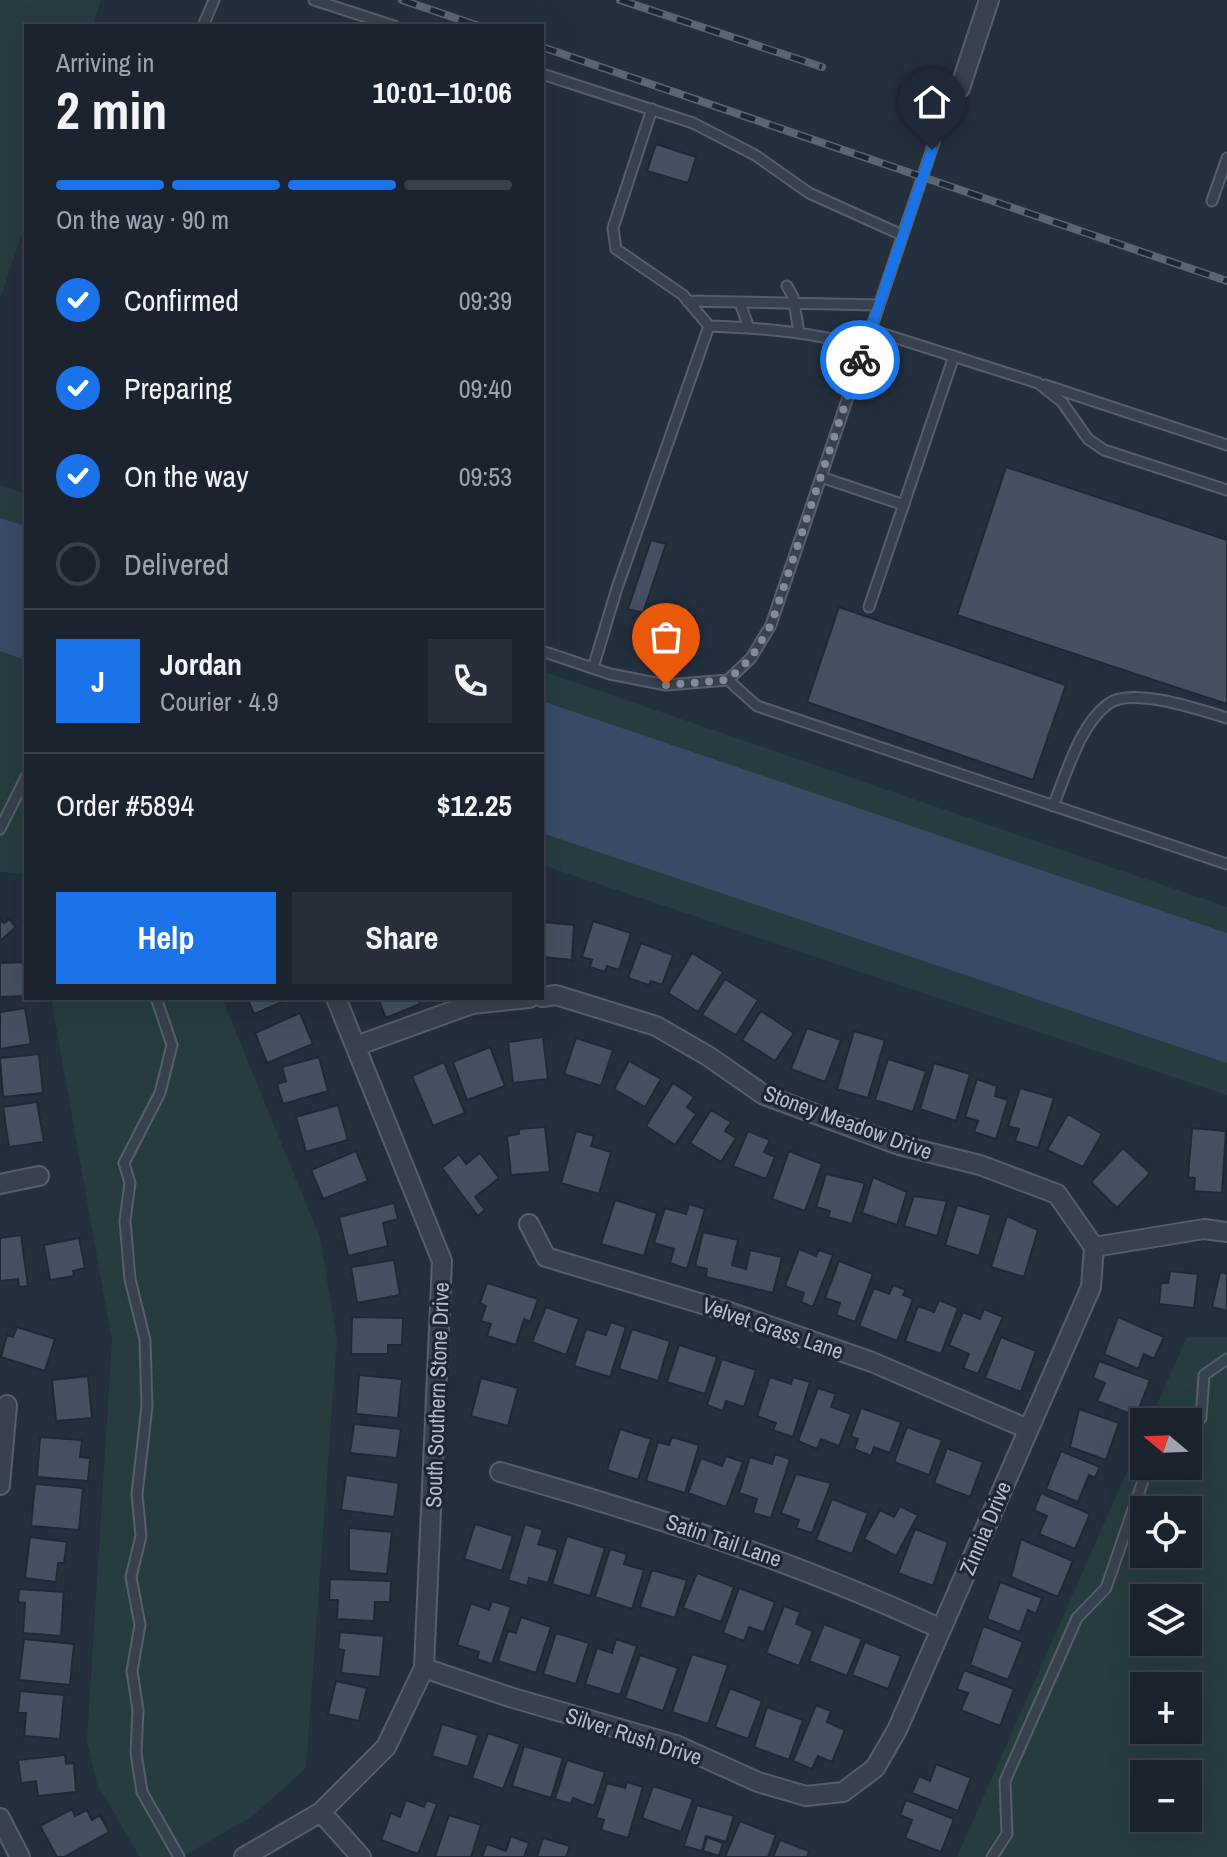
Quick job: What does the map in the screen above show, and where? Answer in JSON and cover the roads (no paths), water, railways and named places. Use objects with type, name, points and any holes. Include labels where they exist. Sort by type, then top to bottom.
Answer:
[{"type":"street","points":[[960,88],[989,0]]},
{"type":"street","name":"Stoney Meadow Drive","points":[[544,997],[556,995],[656,1026],[708,1056],[764,1095],[899,1145],[980,1165],[1057,1194],[1094,1247]]},
{"type":"street","name":"South Southern Stone Drive","points":[[337,1000],[442,1261],[424,1668]]},
{"type":"street","points":[[356,1046],[472,1004],[510,1000]]},
{"type":"street","points":[[0,1184],[39,1176]]},
{"type":"street","name":"Velvet Grass Lane","points":[[529,1224],[546,1257],[726,1311],[872,1362],[1028,1429]]},
{"type":"street","points":[[1094,1247],[1204,1229],[1227,1232]]},
{"type":"street","name":"Zinnia Drive","points":[[843,1792],[875,1768],[897,1730],[1091,1287],[1094,1247]]},
{"type":"street","points":[[0,1485],[7,1405]]},
{"type":"street","name":"Satin Tail Lane","points":[[500,1472],[663,1519],[776,1558],[941,1629]]},
{"type":"street","points":[[244,1857],[321,1812],[386,1747],[424,1668]]},
{"type":"street","name":"Silver Rush Drive","points":[[424,1668],[513,1698],[676,1745],[758,1782],[806,1796],[843,1792]]},
{"type":"street","points":[[321,1812],[361,1857]]},
{"type":"street","points":[[2,1829],[20,1857]]},
{"type":"lane","points":[[204,24],[214,0]]},
{"type":"lane","points":[[314,0],[388,24]]},
{"type":"lane","points":[[544,75],[693,123],[755,155],[809,193],[902,235]]},
{"type":"lane","points":[[544,652],[593,668],[666,685],[728,680],[751,658],[771,625],[940,125],[960,88]]},
{"type":"lane","points":[[652,109],[612,240],[624,257],[643,266],[687,301],[709,326],[799,332],[865,347]]},
{"type":"lane","points":[[1212,201],[1227,158]]},
{"type":"lane","points":[[787,286],[795,306],[799,332]]},
{"type":"lane","points":[[687,301],[795,306],[833,302],[879,305]]},
{"type":"lane","points":[[740,303],[749,328]]},
{"type":"lane","points":[[593,668],[617,588],[709,326]]},
{"type":"lane","points":[[871,330],[1227,445]]},
{"type":"lane","points":[[869,607],[954,356]]},
{"type":"lane","points":[[1038,383],[1062,402],[1088,439],[1104,450],[1227,490]]},
{"type":"lane","points":[[821,477],[904,505]]},
{"type":"lane","points":[[728,680],[757,706],[1227,864]]},
{"type":"lane","points":[[1053,806],[1089,723],[1110,701],[1137,698],[1186,705],[1227,718]]},
{"type":"lane","points":[[0,829],[24,781]]},
{"type":"lane","points":[[157,1000],[172,1045],[160,1093],[124,1163],[130,1183],[125,1221],[130,1279],[145,1340],[147,1406],[137,1494],[141,1536],[131,1577],[140,1625],[132,1671],[138,1710],[136,1753],[142,1792],[179,1857]]},
{"type":"lane","points":[[1202,1408],[1204,1375],[1227,1359]]},
{"type":"lane","points":[[992,1857],[1007,1834],[1005,1781],[1077,1618],[1106,1588],[1143,1480]]},
{"type":"water","points":[[0,518],[24,525],[24,659],[0,651]]},
{"type":"water","points":[[544,702],[1227,933],[1227,1063],[544,834]]},
{"type":"railway","points":[[402,0],[473,24]]},
{"type":"railway","points":[[620,0],[822,67]]},
{"type":"railway","points":[[544,48],[1227,281]]}]
